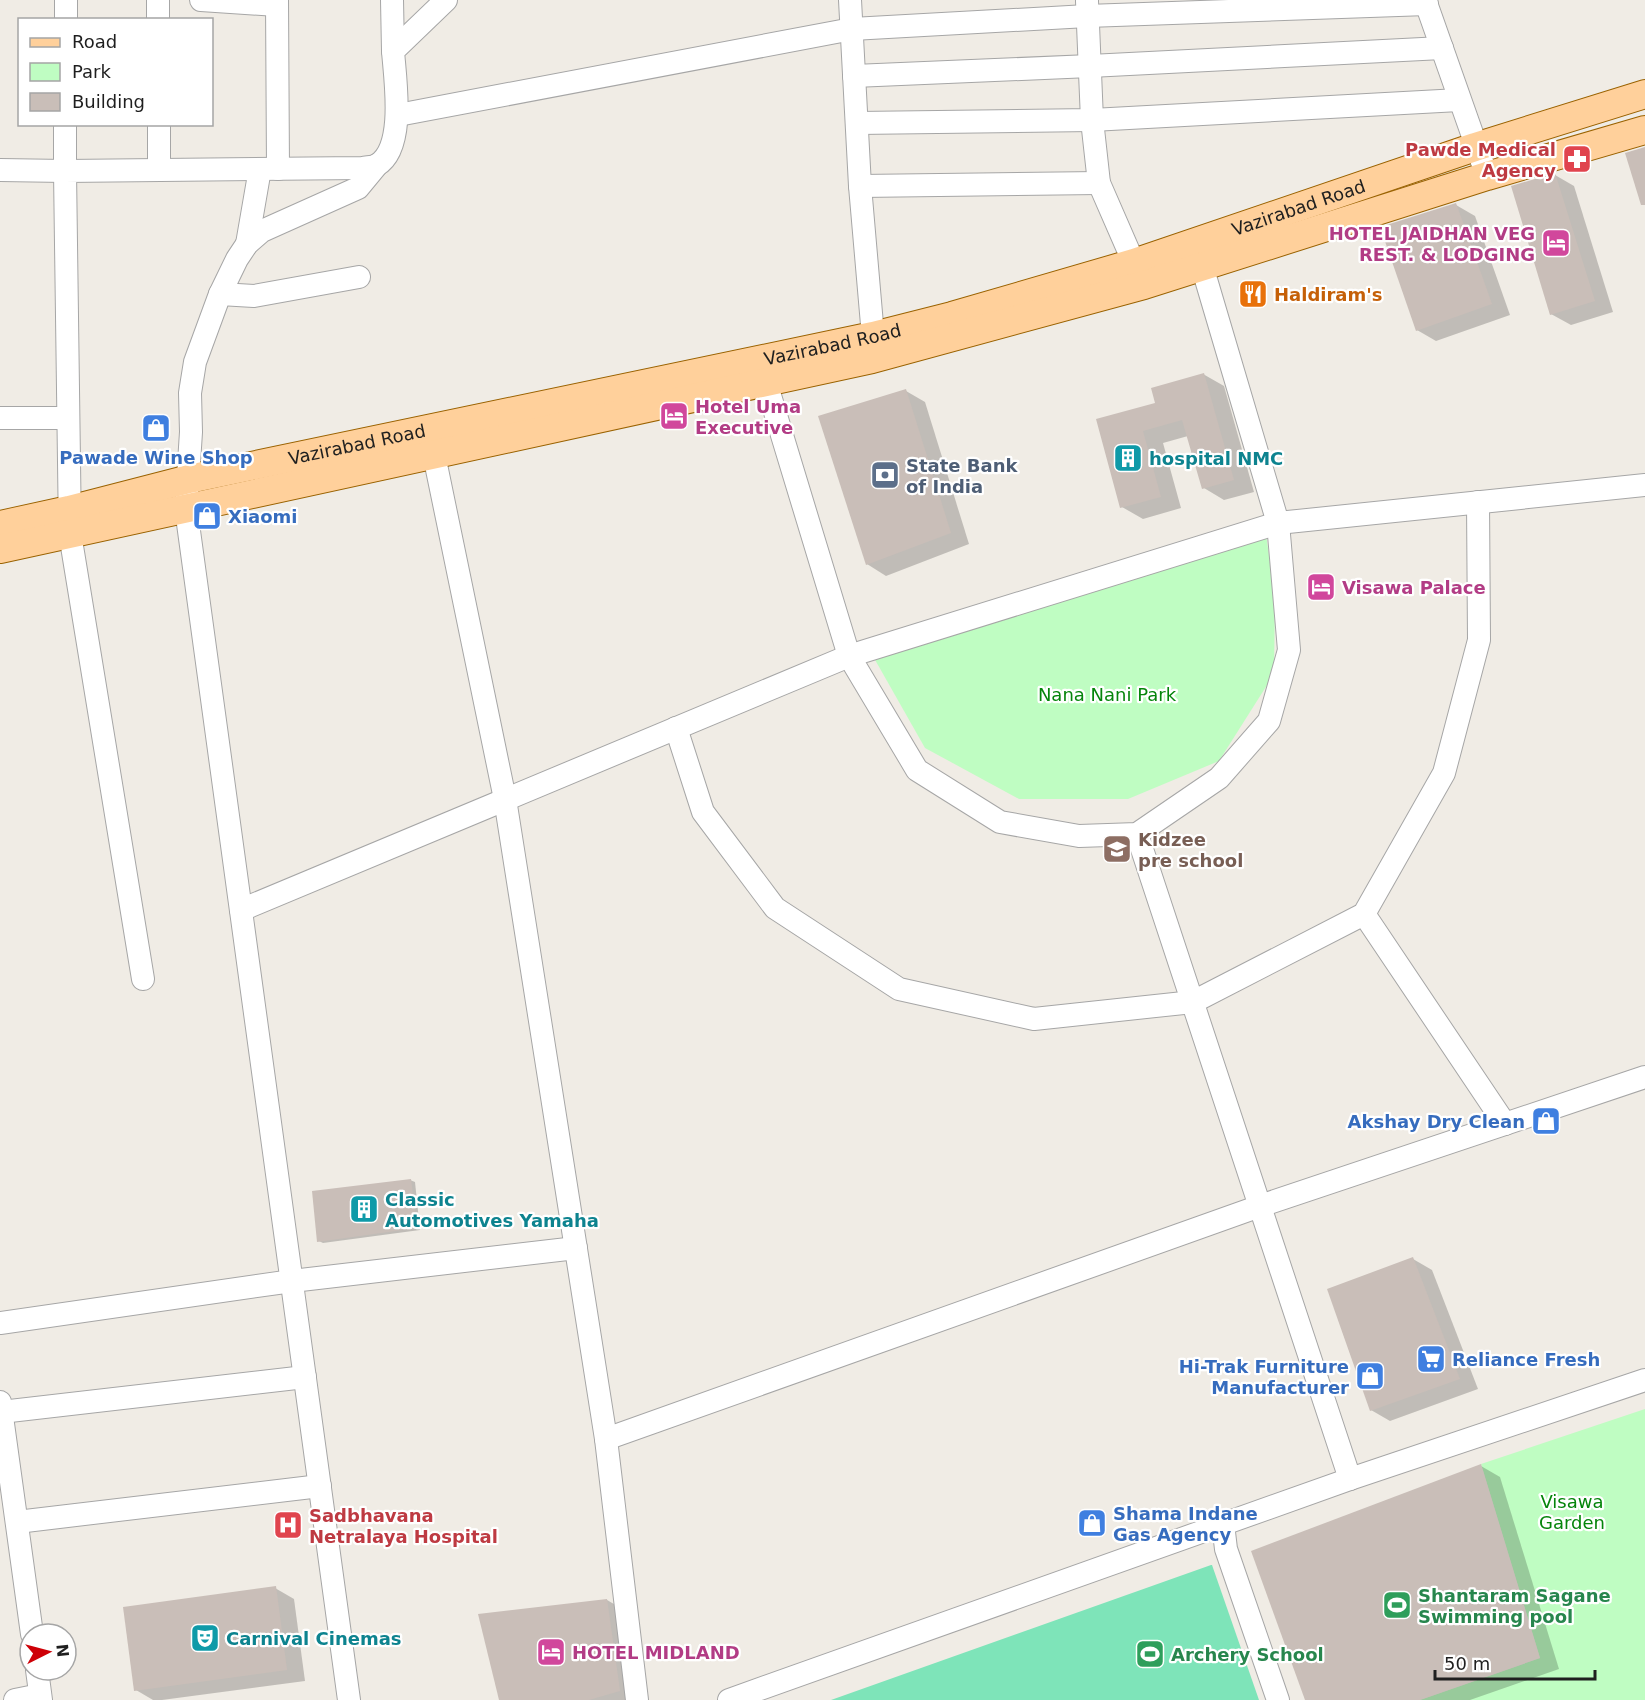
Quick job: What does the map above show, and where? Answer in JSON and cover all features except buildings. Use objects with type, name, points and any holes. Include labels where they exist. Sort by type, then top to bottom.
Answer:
[{"type":"main road","name":"Vazirabad Road","points":[[0,549],[189,479],[762,370],[872,359],[1139,274],[1475,147],[1645,94]]},
{"type":"main road","name":"Vazirabad Road","points":[[0,525],[70,522],[186,509],[434,455],[762,370],[873,336],[952,316],[1139,274],[1202,266],[1487,176],[1645,130]]},
{"type":"street","points":[[66,0],[66,18]]},
{"type":"street","points":[[158,0],[158,18]]},
{"type":"street","points":[[201,0],[277,2],[269,169],[247,244]]},
{"type":"street","points":[[349,1700],[186,509],[195,362],[220,294],[237,259],[247,244],[262,231],[358,188],[390,151],[398,115],[392,0]]},
{"type":"street","points":[[393,51],[446,0]]},
{"type":"street","points":[[850,0],[860,186],[873,336]]},
{"type":"street","points":[[398,115],[852,29],[1087,8],[1426,2],[1487,176]]},
{"type":"street","points":[[1087,8],[1092,120],[1099,183],[1139,274]]},
{"type":"street","points":[[854,76],[1442,48]]},
{"type":"street","points":[[856,123],[1092,120],[1459,100]]},
{"type":"street","points":[[65,126],[70,522],[143,980]]},
{"type":"street","points":[[159,126],[159,170]]},
{"type":"street","points":[[0,171],[363,168],[377,165]]},
{"type":"street","points":[[860,186],[1099,183]]},
{"type":"street","points":[[762,370],[849,656],[917,770],[1000,822],[1078,836],[1137,834],[1219,778],[1269,721],[1289,650],[1278,523],[1202,266]]},
{"type":"street","points":[[220,294],[255,296],[358,277]]},
{"type":"street","points":[[0,418],[68,418]]},
{"type":"street","points":[[434,455],[506,799],[606,1439],[637,1700]]},
{"type":"street","points":[[241,910],[849,656],[1278,523],[1645,484]]},
{"type":"street","points":[[676,728],[703,812],[775,908],[899,988],[1034,1019],[1193,1002],[1364,914],[1444,773],[1479,640],[1478,502]]},
{"type":"street","points":[[1137,834],[1350,1479]]},
{"type":"street","points":[[1364,914],[1505,1124]]},
{"type":"street","points":[[606,1439],[1260,1206],[1645,1077]]},
{"type":"street","points":[[0,1323],[292,1281],[576,1248]]},
{"type":"street","points":[[30,1622],[1,1407],[305,1377]]},
{"type":"street","points":[[729,1700],[1350,1479],[1645,1380]]},
{"type":"street","points":[[17,1522],[320,1486]]},
{"type":"street","points":[[1223,1524],[1226,1549],[1278,1700]]},
{"type":"street","points":[[15,1700],[41,1697],[39,1682]]},
{"type":"green space","name":"Nana Nani Park","points":[[1266,534],[1275,598],[1274,674],[1219,761],[1128,799],[1019,799],[925,748],[874,658]]},
{"type":"green space","name":"Visawa Garden","points":[[1645,1409],[1645,1700],[1420,1700],[1540,1658],[1481,1464]]},
{"type":"green space","points":[[1211,1565],[1259,1700],[831,1700]]},
{"type":"place","name":"Pawde Medical Agency","points":[[1577,159]]},
{"type":"place","name":"HOTEL JAIDHAN VEG REST. & LODGING","points":[[1556,243]]},
{"type":"place","name":"Haldiram's","points":[[1253,294]]},
{"type":"place","name":"Hotel Uma Executive","points":[[674,416]]},
{"type":"place","name":"Pawade Wine Shop","points":[[156,428]]},
{"type":"place","name":"hospital NMC","points":[[1128,458]]},
{"type":"place","name":"State Bank of India","points":[[885,475]]},
{"type":"place","name":"Xiaomi","points":[[207,516]]},
{"type":"place","name":"Visawa Palace","points":[[1321,587]]},
{"type":"place","name":"Kidzee pre school","points":[[1117,849]]},
{"type":"place","name":"Akshay Dry Clean","points":[[1546,1121]]},
{"type":"place","name":"Classic Automotives Yamaha","points":[[364,1209]]},
{"type":"place","name":"Reliance Fresh","points":[[1431,1359]]},
{"type":"place","name":"Hi-Trak Furniture Manufacturer","points":[[1370,1376]]},
{"type":"place","name":"Shama Indane Gas Agency","points":[[1092,1523]]},
{"type":"place","name":"Sadbhavana Netralaya Hospital","points":[[288,1525]]},
{"type":"place","name":"Shantaram Sagane Swimming pool","points":[[1397,1605]]},
{"type":"place","name":"Carnival Cinemas","points":[[205,1638]]},
{"type":"place","name":"HOTEL MIDLAND","points":[[551,1652]]},
{"type":"place","name":"Archery School","points":[[1150,1654]]}]
